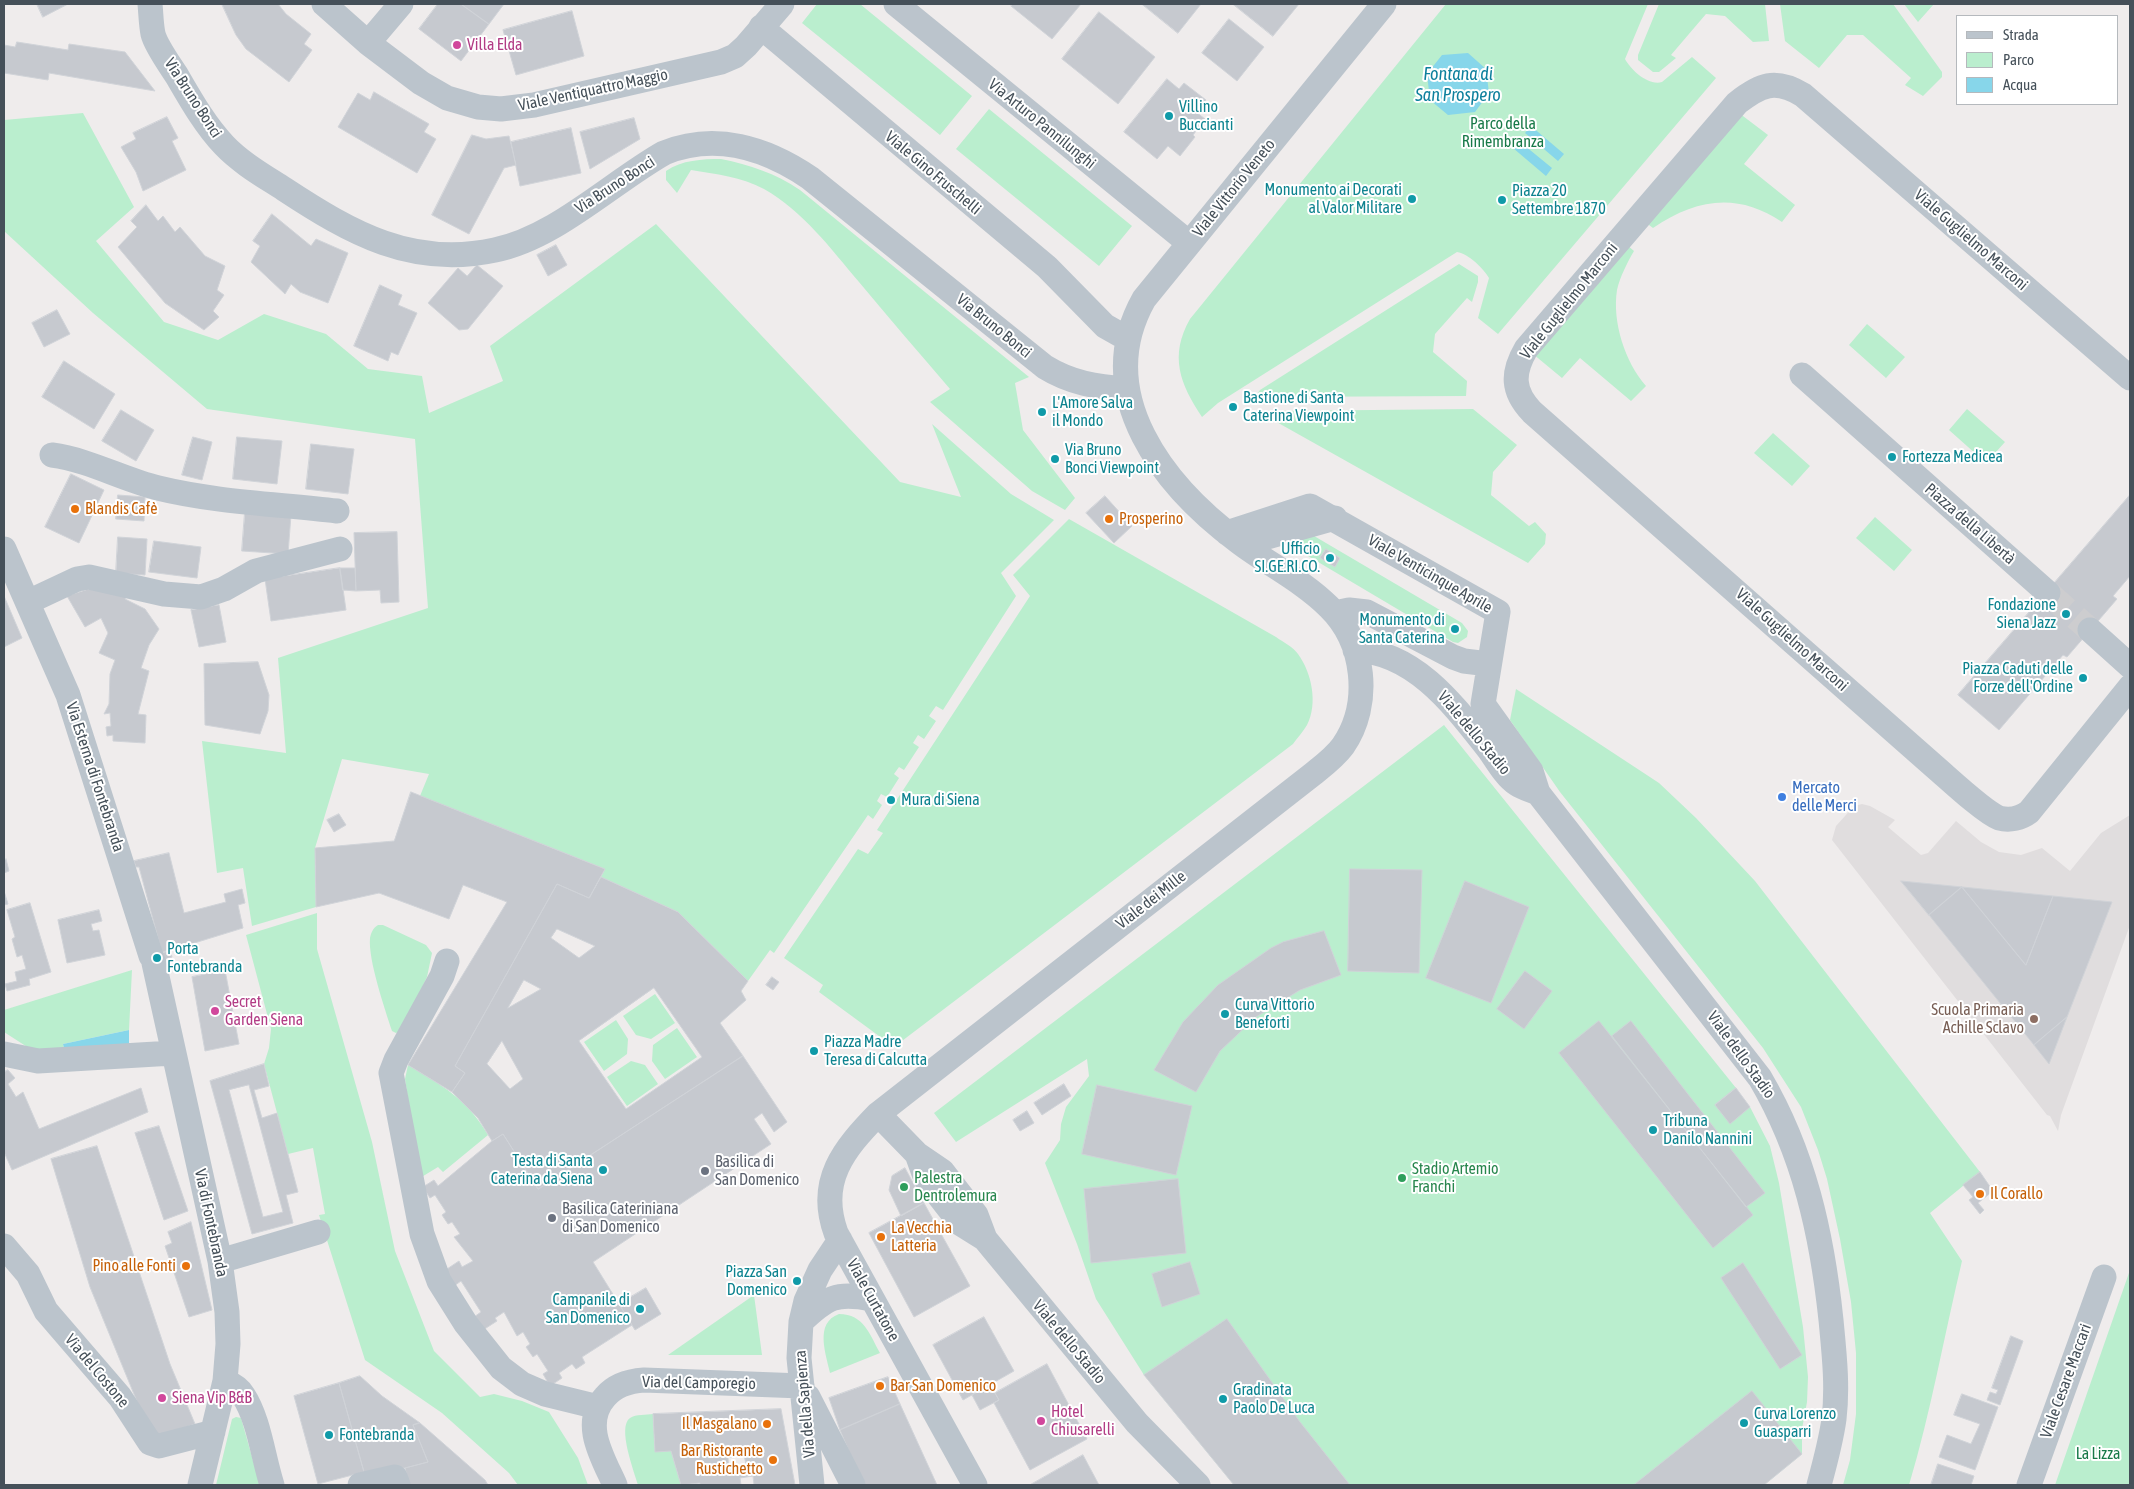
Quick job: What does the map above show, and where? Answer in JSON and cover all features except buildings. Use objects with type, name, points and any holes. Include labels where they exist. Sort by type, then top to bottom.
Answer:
[{"type":"street","points":[[134,4],[153,36]]},
{"type":"street","name":"Via Bruno Bonci","points":[[150,4],[153,36],[200,114],[215,135],[234,154],[313,208],[386,245],[423,252],[452,254],[493,251],[510,247],[544,231],[664,153],[684,146],[708,143],[731,145],[767,154],[789,164],[810,178],[1045,367],[1065,378],[1087,385],[1127,389]]},
{"type":"street","name":"Viale Ventiquattro Maggio","points":[[324,4],[368,43],[421,84],[447,98],[478,106],[510,108],[546,103],[721,62],[741,51],[760,28]]},
{"type":"street","points":[[368,43],[400,4]]},
{"type":"street","points":[[760,28],[782,4]]},
{"type":"street","name":"Via Arturo Pannilunghi","points":[[896,4],[1189,243]]},
{"type":"street","name":"Viale Vittorio Veneto","points":[[1127,389],[1125,363],[1128,338],[1134,319],[1144,299],[1374,7]]},
{"type":"street","name":"Viale Gino Fruschelli","points":[[760,28],[1047,268],[1105,326],[1128,338]]},
{"type":"street","name":"Viale Guglielmo Marconi","points":[[2130,378],[1802,95],[1793,89],[1773,85],[1756,89],[1736,103],[1526,349],[1517,369],[1516,380],[1517,391],[1522,401],[1538,417],[1935,766],[1990,812],[2000,818],[2017,818],[2029,812],[2130,687]]},
{"type":"street","name":"Piazza della Libertà","points":[[1802,375],[2048,593]]},
{"type":"street","points":[[1127,389],[1140,430],[1164,469],[1195,506],[1234,538],[1315,595],[1335,613],[1348,631],[1355,650]]},
{"type":"street","points":[[52,455],[74,459],[143,484],[174,492],[337,510]]},
{"type":"street","name":"Viale Venticinque Aprile","points":[[1234,538],[1310,506],[1335,518],[1498,612],[1483,704]]},
{"type":"street","name":"Via Esterna di Fontebranda","points":[[4,549],[68,695],[153,959]]},
{"type":"street","points":[[28,602],[77,578],[89,576],[164,594],[201,597],[224,589],[256,571],[340,549]]},
{"type":"street","points":[[1335,613],[1349,610],[1367,612],[1453,657],[1464,661],[1489,664]]},
{"type":"street","points":[[2090,630],[2130,666]]},
{"type":"street","name":"Viale dello Stadio","points":[[1355,650],[1382,655],[1411,669],[1432,684],[1455,707],[1516,783],[1538,793]]},
{"type":"street","name":"Viale dei Mille","points":[[878,1114],[1333,757],[1348,737],[1358,711],[1361,682],[1355,650]]},
{"type":"street","name":"Viale dello Stadio","points":[[1483,704],[1531,771],[1538,793],[1760,1078],[1787,1128],[1802,1167],[1810,1196],[1822,1257],[1833,1345],[1835,1381],[1834,1419],[1827,1457],[1819,1485]]},
{"type":"street","name":"Via di Fontebranda","points":[[153,959],[220,1261],[227,1312],[228,1350],[225,1381],[200,1485]]},
{"type":"street","points":[[447,961],[442,976],[396,1060],[391,1074],[414,1196],[429,1254],[439,1281],[466,1324],[511,1377],[545,1394],[598,1407],[594,1417],[595,1437],[614,1485]]},
{"type":"street","points":[[4,1054],[38,1061],[173,1053]]},
{"type":"street","name":"Viale dello Stadio","points":[[878,1114],[917,1154],[926,1180],[961,1224],[985,1239],[1137,1423],[1198,1485]]},
{"type":"street","name":"Viale Curtatone","points":[[878,1114],[851,1142],[839,1163],[833,1176],[829,1206],[840,1240],[975,1485]]},
{"type":"street","points":[[220,1261],[318,1232]]},
{"type":"street","name":"Via della Sapienza","points":[[812,1485],[799,1350],[801,1322],[809,1296],[826,1260],[840,1240]]},
{"type":"street","name":"Via del Costone","points":[[4,1246],[28,1274],[46,1311],[120,1397],[150,1443],[159,1446],[213,1432]]},
{"type":"street","points":[[809,1296],[832,1279],[859,1275]]},
{"type":"street","name":"Viale Cesare Maccari","points":[[2029,1485],[2104,1278]]},
{"type":"street","points":[[801,1322],[817,1306],[838,1296],[853,1295],[872,1299]]},
{"type":"street","points":[[225,1381],[233,1384],[243,1394],[254,1420],[272,1485]]},
{"type":"street","name":"Via del Camporegio","points":[[598,1407],[614,1389],[637,1381],[802,1386]]},
{"type":"street","points":[[802,1386],[853,1485]]},
{"type":"street","points":[[360,1485],[396,1481]]},
{"type":"shaded area","name":"Scuola Primaria Achille Sclavo","points":[[1862,804],[1870,806],[1895,820],[1888,827],[1921,855],[1928,853],[1956,821],[1981,842],[1999,852],[2021,855],[2042,848],[2070,871],[2101,833],[2130,815],[2130,925],[2061,1115],[2058,1131],[2050,1116],[2047,1115],[1832,840],[1836,826],[1854,806]]},
{"type":"green space","points":[[817,4],[860,4],[972,96],[940,135],[802,23]]},
{"type":"green space","name":"Parco della Rimembranza","points":[[1446,4],[1648,4],[1625,59],[1631,68],[1640,76],[1657,83],[1662,82],[1692,57],[1716,78],[1498,334],[1478,318],[1489,278],[1475,262],[1466,255],[1457,252],[1218,403],[1202,417],[1188,393],[1180,369],[1180,345],[1190,319]]},
{"type":"green space","points":[[1659,4],[1765,4],[1769,41],[1753,42],[1725,16],[1706,14],[1671,55],[1676,58],[1659,72],[1653,72],[1638,60],[1638,55]]},
{"type":"green space","points":[[1780,4],[1893,4],[1942,72],[1942,77],[1923,96],[1905,85],[1911,78],[1863,35],[1847,35],[1819,68],[1785,41]]},
{"type":"green space","points":[[1904,4],[1934,4],[1918,22]]},
{"type":"green space","points":[[989,109],[1132,226],[1099,266],[956,149]]},
{"type":"green space","points":[[83,113],[134,207],[96,241],[164,322],[218,340],[264,314],[326,334],[368,369],[422,376],[429,413],[503,381],[490,346],[656,224],[900,482],[961,497],[932,424],[1011,494],[1054,520],[1001,573],[1016,596],[943,710],[936,706],[929,716],[936,721],[924,739],[918,735],[913,743],[919,747],[904,770],[899,767],[894,774],[899,778],[887,797],[881,794],[877,801],[882,805],[873,819],[868,815],[774,953],[770,950],[748,981],[678,912],[601,877],[605,869],[420,796],[429,774],[342,759],[315,848],[316,907],[252,926],[243,868],[217,873],[202,741],[286,753],[278,658],[428,608],[415,439],[207,409],[93,313],[4,231],[4,120]]},
{"type":"green space","points":[[1739,113],[1768,135],[1744,164],[1795,205],[1782,222],[1765,212],[1749,206],[1717,203],[1701,205],[1685,211],[1653,228],[1645,222]]},
{"type":"green space","points":[[721,159],[762,170],[800,190],[1029,377],[1015,383],[1023,430],[1075,498],[1065,510],[1032,491],[930,402],[950,389],[827,244],[791,208],[764,189],[728,176],[691,170],[677,193],[666,180],[666,171],[679,164],[699,160]]},
{"type":"green space","points":[[1627,245],[1634,251],[1618,285],[1616,315],[1626,354],[1646,386],[1631,401],[1580,358],[1562,378],[1533,354]]},
{"type":"green space","points":[[1459,264],[1478,276],[1478,282],[1472,302],[1467,298],[1435,334],[1433,352],[1467,381],[1466,396],[1263,397],[1257,394],[1260,390]]},
{"type":"green space","points":[[1867,324],[1905,357],[1886,378],[1849,345]]},
{"type":"green space","points":[[1473,409],[1517,445],[1493,472],[1491,495],[1529,526],[1535,522],[1546,534],[1545,544],[1528,563],[1273,420],[1269,414],[1273,411]]},
{"type":"green space","points":[[1967,409],[2005,442],[1986,463],[1949,430]]},
{"type":"green space","points":[[1773,433],[1810,466],[1792,486],[1754,453]]},
{"type":"green space","points":[[1875,517],[1912,550],[1894,571],[1856,538]]},
{"type":"green space","points":[[1069,519],[1276,637],[1293,649],[1303,662],[1310,679],[1313,698],[1310,717],[1307,725],[1293,744],[894,1047],[819,992],[823,985],[784,958],[858,849],[868,854],[883,833],[877,830],[1030,596],[1013,575]]},
{"type":"green space","points":[[1309,533],[1462,623],[1468,631],[1467,637],[1458,643],[1453,642],[1281,540]],"holes":[[[1326,549],[1340,558],[1335,567],[1320,558]]]},
{"type":"green space","points":[[1516,689],[1659,783],[1696,818],[1755,881],[1980,1172],[1930,1213],[1962,1261],[1931,1402],[1909,1485],[1843,1485],[1850,1460],[1856,1414],[1856,1353],[1851,1302],[1827,1179],[1801,1107],[1763,1048],[1560,792],[1510,720]]},
{"type":"green space","name":"Stadio Artemio Franchi","points":[[1444,725],[1736,1088],[1715,1105],[1750,1107],[1770,1146],[1779,1183],[1803,1327],[1808,1377],[1807,1402],[1802,1429],[1802,1454],[1764,1485],[1234,1485],[1144,1375],[1096,1299],[1077,1244],[1045,1163],[1060,1140],[1061,1124],[1066,1107],[1089,1076],[1087,1059],[956,1142],[934,1113]]},
{"type":"green space","points":[[317,913],[317,949],[372,1142],[395,1251],[434,1351],[480,1397],[494,1394],[522,1401],[549,1412],[578,1458],[588,1485],[518,1485],[509,1473],[442,1413],[365,1360],[319,1215],[325,1214],[313,1148],[288,1154],[264,1064],[269,1048],[271,1029],[246,935]]},
{"type":"green space","points":[[378,925],[383,925],[426,945],[432,953],[427,977],[401,1031],[396,1033],[392,1031],[378,984],[370,947],[372,931]]},
{"type":"green space","points":[[132,970],[129,1030],[63,1044],[65,1052],[35,1052],[4,1032],[4,1010]]},
{"type":"green space","points":[[655,994],[675,1023],[651,1039],[636,1035],[623,1016]]},
{"type":"green space","points":[[616,1020],[628,1039],[627,1054],[604,1071],[584,1042]]},
{"type":"green space","points":[[677,1028],[697,1057],[665,1079],[652,1061],[653,1045]]},
{"type":"green space","points":[[631,1061],[645,1065],[658,1084],[627,1106],[607,1077]]},
{"type":"green space","points":[[408,1065],[453,1094],[472,1112],[488,1135],[443,1172],[438,1167],[420,1178],[405,1079]]},
{"type":"green space","name":"La Lizza","points":[[2130,1270],[2130,1485],[2055,1485]]},
{"type":"green space","points":[[754,1295],[762,1355],[668,1355]]},
{"type":"green space","points":[[839,1314],[848,1315],[860,1322],[869,1333],[880,1353],[830,1373],[824,1348],[824,1332],[826,1324],[831,1318]]},
{"type":"green space","points":[[653,1414],[655,1451],[671,1451],[681,1485],[638,1485],[628,1450],[625,1430],[626,1423],[630,1418],[638,1415]]},
{"type":"green space","points":[[236,1417],[241,1418],[260,1485],[216,1485],[232,1419]]},
{"type":"water","name":"Fontana di San Prospero","points":[[1468,53],[1486,69],[1489,93],[1475,112],[1448,115],[1430,100],[1427,74],[1442,55]]},
{"type":"water","points":[[1531,126],[1564,154],[1558,161],[1525,133]]},
{"type":"water","points":[[1519,141],[1552,168],[1546,176],[1513,148]]},
{"type":"water","points":[[129,1030],[129,1049],[65,1052],[63,1044]]},
{"type":"tunnel","points":[[2048,593],[2090,630]]},
{"type":"place","name":"Villa Elda","points":[[457,45]]},
{"type":"place","name":"Villino Buccianti","points":[[1169,116]]},
{"type":"place","name":"Monumento ai Decorati al Valor Militare","points":[[1412,199]]},
{"type":"place","name":"Piazza 20 Settembre 1870","points":[[1502,200]]},
{"type":"place","name":"Bastione di Santa Caterina Viewpoint","points":[[1233,407]]},
{"type":"place","name":"L'Amore Salva il Mondo","points":[[1042,412]]},
{"type":"place","name":"Fortezza Medicea","points":[[1892,457]]},
{"type":"place","name":"Via Bruno Bonci Viewpoint","points":[[1055,459]]},
{"type":"place","name":"Blandis Cafè","points":[[75,509]]},
{"type":"place","name":"Prosperino","points":[[1109,519]]},
{"type":"place","name":"Ufficio SI.GE.RI.CO.","points":[[1330,558]]},
{"type":"place","name":"Fondazione Siena Jazz","points":[[2066,614]]},
{"type":"place","name":"Monumento di Santa Caterina","points":[[1455,629]]},
{"type":"place","name":"Piazza Caduti delle Forze dell'Ordine","points":[[2083,678]]},
{"type":"place","name":"Mercato delle Merci","points":[[1782,797]]},
{"type":"place","name":"Mura di Siena","points":[[891,800]]},
{"type":"place","name":"Porta Fontebranda","points":[[157,958]]},
{"type":"place","name":"Secret Garden Siena","points":[[215,1011]]},
{"type":"place","name":"Curva Vittorio Beneforti","points":[[1225,1014]]},
{"type":"place","name":"Scuola Primaria Achille Sclavo","points":[[2034,1019]]},
{"type":"place","name":"Piazza Madre Teresa di Calcutta","points":[[814,1051]]},
{"type":"place","name":"Tribuna Danilo Nannini","points":[[1653,1130]]},
{"type":"place","name":"Testa di Santa Caterina da Siena","points":[[603,1170]]},
{"type":"place","name":"Basilica di San Domenico","points":[[705,1171]]},
{"type":"place","name":"Stadio Artemio Franchi","points":[[1402,1178]]},
{"type":"place","name":"Palestra Dentrolemura","points":[[904,1187]]},
{"type":"place","name":"Il Corallo","points":[[1980,1194]]},
{"type":"place","name":"Basilica Cateriniana di San Domenico","points":[[552,1218]]},
{"type":"place","name":"La Vecchia Latteria","points":[[881,1237]]},
{"type":"place","name":"Pino alle Fonti","points":[[186,1266]]},
{"type":"place","name":"Piazza San Domenico","points":[[797,1281]]},
{"type":"place","name":"Campanile di San Domenico","points":[[640,1309]]},
{"type":"place","name":"Bar San Domenico","points":[[880,1386]]},
{"type":"place","name":"Siena Vip B&B","points":[[162,1398]]},
{"type":"place","name":"Gradinata Paolo De Luca","points":[[1223,1399]]},
{"type":"place","name":"Hotel Chiusarelli","points":[[1041,1421]]},
{"type":"place","name":"Curva Lorenzo Guasparri","points":[[1744,1423]]},
{"type":"place","name":"Il Masgalano","points":[[767,1424]]},
{"type":"place","name":"Fontebranda","points":[[329,1435]]},
{"type":"place","name":"Bar Ristorante Rustichetto","points":[[773,1460]]}]
